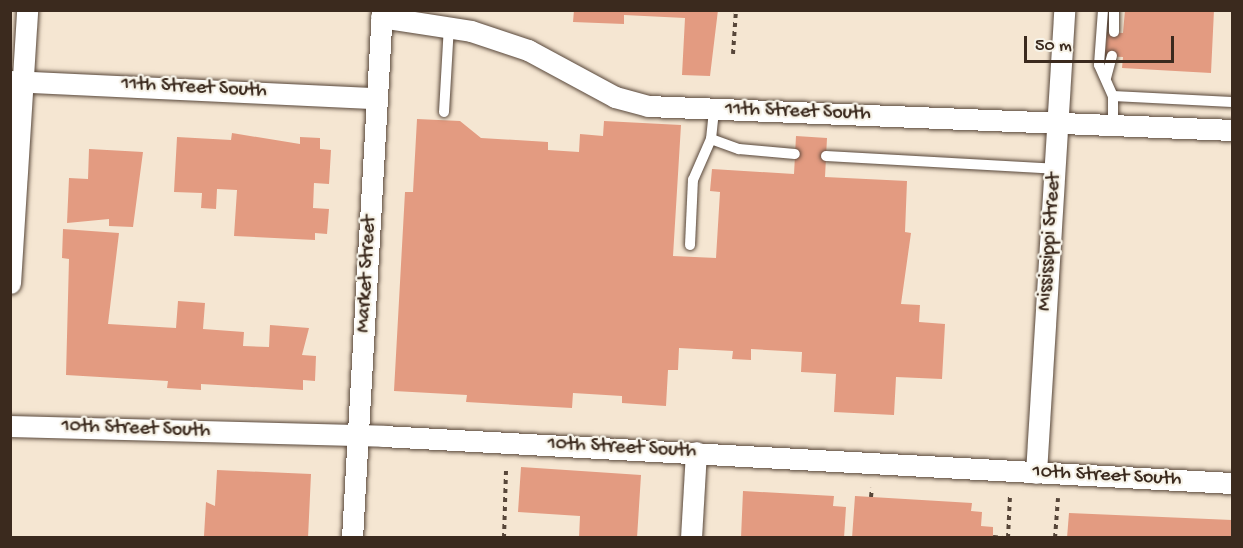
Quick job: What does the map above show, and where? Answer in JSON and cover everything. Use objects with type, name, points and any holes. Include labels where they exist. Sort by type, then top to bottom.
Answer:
[{"type":"street","points":[[10,283],[17,81],[27,10]]},
{"type":"street","name":"Mississippi Street","points":[[1036,473],[1064,10]]},
{"type":"street","name":"11th Street South","points":[[382,14],[449,26],[528,50],[615,97],[648,106],[1233,130]]},
{"type":"street","name":"Market Street","points":[[352,537],[382,14]]},
{"type":"street","name":"11th Street South","points":[[17,81],[377,98]]},
{"type":"street","name":"10th Street South","points":[[10,426],[357,435],[1233,483]]},
{"type":"street","points":[[690,537],[696,452]]},
{"type":"lane","points":[[1103,10],[1099,65],[1113,96],[1113,125]]},
{"type":"lane","points":[[1114,10],[1114,32]]},
{"type":"lane","points":[[444,112],[449,26]]},
{"type":"lane","points":[[1106,78],[1112,56]]},
{"type":"lane","points":[[1113,96],[1233,102]]},
{"type":"lane","points":[[690,245],[693,180],[711,139],[714,108]]},
{"type":"lane","points":[[711,139],[739,149],[795,154]]},
{"type":"lane","points":[[826,156],[1055,169]]},
{"type":"path","points":[[733,54],[736,10]]},
{"type":"path","points":[[504,537],[506,471]]},
{"type":"path","points":[[871,497],[872,488]]},
{"type":"path","points":[[1008,537],[1010,495]]},
{"type":"path","points":[[1055,537],[1058,498]]},
{"type":"path","points":[[993,537],[1003,537]]},
{"type":"building","points":[[574,10],[718,10],[710,76],[682,75],[685,18],[624,15],[624,24],[573,22]]},
{"type":"building","points":[[1125,10],[1214,10],[1211,73],[1122,68],[1123,57],[1105,56],[1107,32],[1123,33]]},
{"type":"building","points":[[417,119],[460,121],[481,138],[548,142],[548,150],[579,152],[580,134],[603,136],[604,121],[681,125],[673,256],[716,258],[720,192],[710,191],[712,169],[794,174],[796,136],[827,138],[825,177],[907,181],[905,232],[911,233],[901,304],[920,305],[919,322],[945,324],[942,379],[896,377],[894,415],[834,412],[836,374],[801,372],[802,352],[751,349],[751,360],[732,359],[733,351],[679,348],[678,370],[668,370],[666,406],[622,403],[622,396],[573,393],[572,408],[466,402],[467,395],[394,391],[405,192],[413,192]]},
{"type":"building","points":[[232,133],[300,144],[300,137],[320,138],[320,149],[331,150],[329,184],[314,183],[313,208],[329,209],[327,234],[315,233],[315,240],[234,236],[237,190],[217,189],[216,209],[201,208],[202,193],[174,192],[177,137],[231,140]]},
{"type":"building","points":[[89,149],[143,152],[133,227],[109,226],[109,219],[67,223],[69,178],[88,179]]},
{"type":"building","points":[[63,229],[119,233],[108,324],[176,328],[178,301],[205,303],[203,329],[244,332],[243,346],[269,347],[270,325],[309,328],[302,355],[316,356],[315,381],[303,380],[303,390],[201,384],[201,390],[167,388],[168,381],[66,375],[69,259],[62,258]]},
{"type":"building","points":[[521,467],[641,475],[637,538],[579,538],[580,516],[518,512]]},
{"type":"building","points":[[217,470],[311,474],[308,538],[204,536],[206,502],[215,506]]},
{"type":"building","points":[[743,491],[834,496],[833,506],[846,507],[844,538],[741,538]]},
{"type":"building","points":[[855,496],[972,503],[971,511],[982,512],[981,526],[993,527],[993,538],[852,538]]},
{"type":"building","points":[[1069,513],[1232,520],[1232,538],[1067,538]]}]
